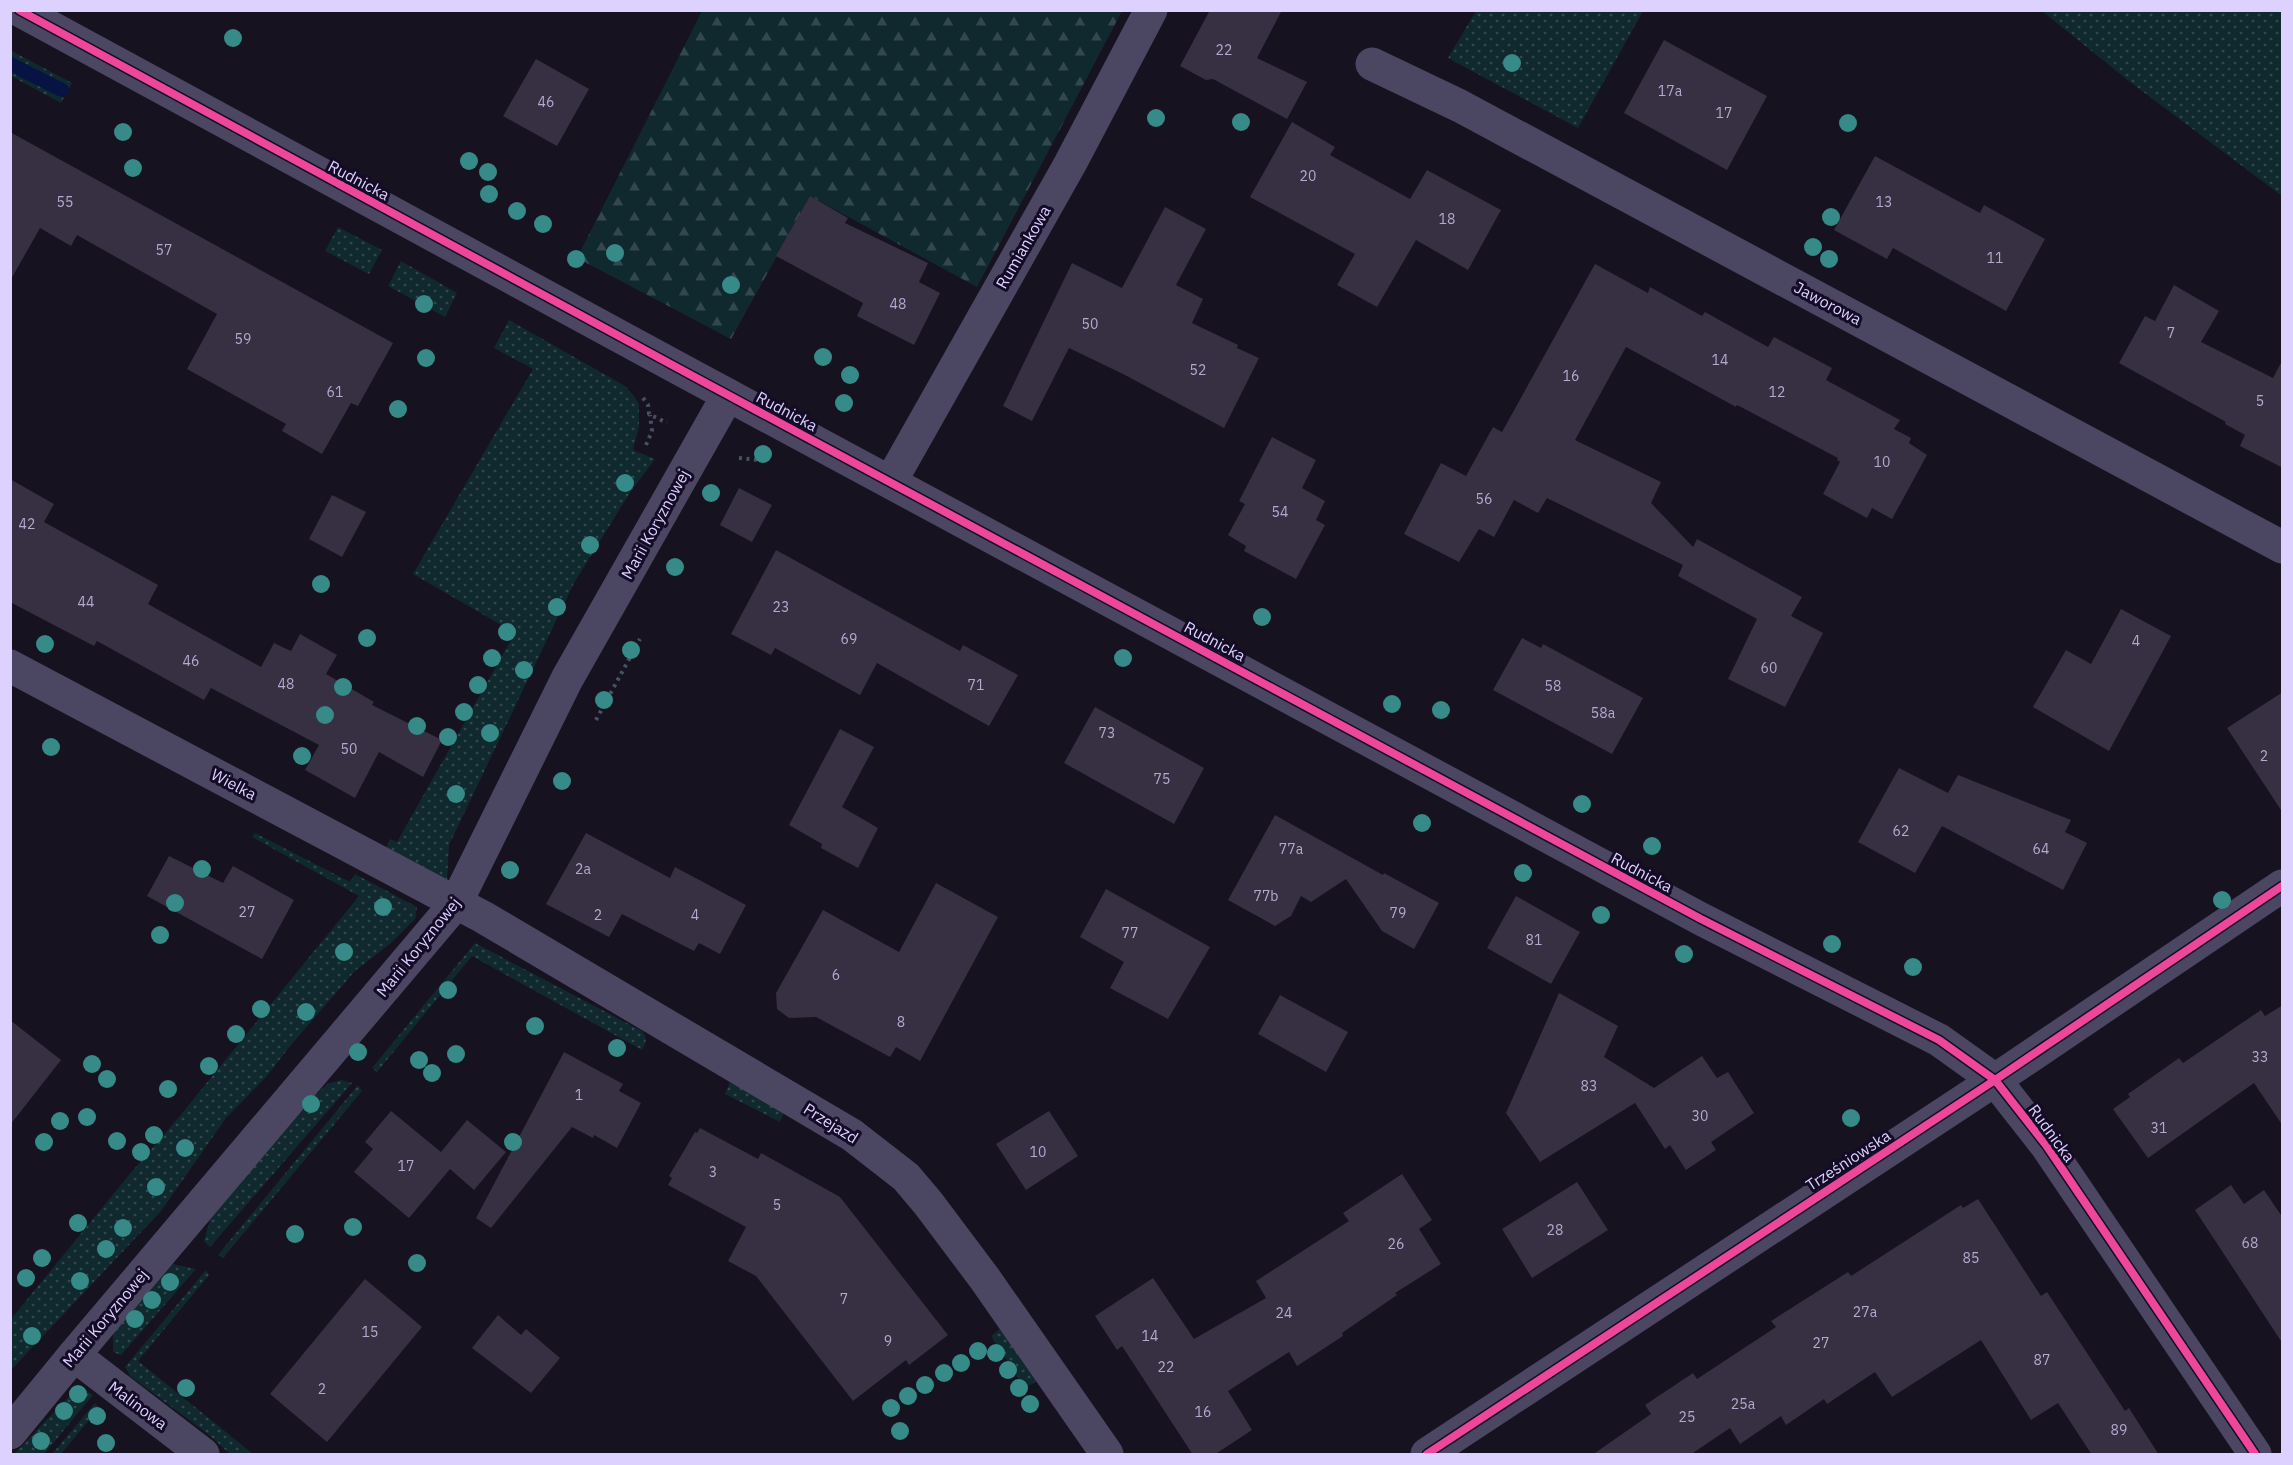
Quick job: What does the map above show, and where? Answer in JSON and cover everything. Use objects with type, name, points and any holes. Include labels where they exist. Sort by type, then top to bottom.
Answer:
[{"type":"street","name":"Rumiankowa","points":[[891,481],[1070,164],[1151,10]]},
{"type":"street","name":"Rudnicka","points":[[22,11],[728,395],[1701,919],[1939,1040],[1995,1080],[2046,1145],[2255,1455]]},
{"type":"street","name":"Jaworowa","points":[[1372,64],[1460,106],[2283,547]]},
{"type":"street","name":"Marii Koryznowej","points":[[10,1433],[456,903],[567,678],[728,395]]},
{"type":"street","name":"Wielka","points":[[10,666],[456,903]]},
{"type":"street","name":"Trześniowska","points":[[1427,1455],[1995,1080],[2283,886]]},
{"type":"street","name":"Przejazd","points":[[456,903],[852,1135],[883,1157],[906,1177],[928,1203],[985,1279],[1107,1455]]},
{"type":"street","name":"Malinowa","points":[[74,1355],[203,1455]]},
{"type":"path","points":[[642,396],[648,405],[652,431],[646,445]]},
{"type":"path","points":[[649,414],[736,457],[768,461]]},
{"type":"green space","points":[[702,11],[1122,11],[977,287],[810,196],[731,339],[577,258]]},
{"type":"green space","points":[[1476,11],[1643,11],[1578,128],[1448,58]]},
{"type":"green space","points":[[2042,11],[2282,11],[2282,196],[2130,82]]},
{"type":"green space","points":[[10,50],[72,83],[61,103],[11,76]]},
{"type":"green space","points":[[338,227],[382,250],[369,274],[325,251]]},
{"type":"green space","points":[[401,261],[457,293],[445,317],[388,286]]},
{"type":"green space","points":[[509,320],[625,386],[639,404],[639,426],[633,450],[655,459],[631,491],[574,583],[449,845],[447,882],[385,850],[390,839],[397,842],[515,633],[413,574],[533,369],[494,348]]},
{"type":"green space","points":[[255,833],[350,882],[355,874],[417,907],[415,919],[391,943],[355,971],[266,1077],[226,1118],[161,1211],[11,1370],[11,1319],[359,896],[252,837]]},
{"type":"green space","points":[[475,943],[642,1031],[646,1040],[642,1050],[472,956],[377,1072],[372,1068]]},
{"type":"green space","points":[[341,1080],[352,1083],[210,1247],[204,1241],[211,1216],[317,1094],[327,1084]]},
{"type":"green space","points":[[731,1080],[785,1110],[780,1122],[725,1094]]},
{"type":"green space","points":[[358,1085],[362,1091],[223,1258],[218,1255]]},
{"type":"green space","points":[[172,1264],[196,1269],[121,1355],[113,1352],[113,1333]]},
{"type":"green space","points":[[206,1270],[209,1275],[138,1361],[253,1454],[230,1454],[208,1434],[130,1376],[125,1367]]},
{"type":"green space","points":[[1000,1329],[1037,1381],[1025,1388],[991,1336]]},
{"type":"green space","points":[[79,1386],[93,1395],[44,1454],[14,1454]]},
{"type":"green space","points":[[95,1403],[99,1408],[61,1454],[52,1454]]},
{"type":"building","points":[[1210,10],[1282,10],[1257,58],[1307,82],[1287,119],[1213,79],[1206,80],[1180,66]]},
{"type":"building","points":[[1664,40],[1767,96],[1727,170],[1624,113]]},
{"type":"building","points":[[536,59],[589,89],[557,146],[503,116]]},
{"type":"building","points":[[1292,122],[1335,147],[1330,155],[1410,199],[1427,170],[1501,210],[1468,270],[1416,240],[1377,307],[1337,285],[1355,254],[1250,197]]},
{"type":"building","points":[[10,132],[393,343],[358,406],[351,403],[322,454],[282,431],[286,424],[187,369],[217,314],[77,235],[71,246],[40,228],[10,281]]},
{"type":"building","points":[[1875,156],[1980,213],[1984,205],[2045,239],[2006,311],[1893,248],[1887,259],[1834,230]]},
{"type":"building","points":[[810,196],[848,218],[845,223],[928,263],[919,282],[940,293],[914,345],[857,316],[863,303],[776,256]]},
{"type":"building","points":[[1165,207],[1206,229],[1176,285],[1203,299],[1192,323],[1259,358],[1224,428],[1069,348],[1032,421],[1003,406],[1072,263],[1122,288]]},
{"type":"building","points":[[1595,264],[1648,293],[1650,287],[1702,316],[1705,312],[1768,347],[1774,337],[1832,368],[1826,380],[1900,420],[1894,429],[1911,438],[1909,443],[1927,455],[1892,519],[1872,508],[1867,518],[1823,494],[1840,462],[1838,458],[1737,405],[1736,407],[1626,347],[1575,440],[1661,482],[1651,503],[1693,547],[1697,539],[1802,597],[1791,616],[1823,633],[1785,707],[1728,679],[1757,619],[1678,576],[1683,565],[1547,498],[1538,513],[1514,500],[1494,537],[1479,529],[1459,562],[1404,534],[1441,463],[1466,476],[1493,427],[1502,432]]},
{"type":"building","points":[[2174,285],[2219,311],[2201,342],[2273,378],[2283,359],[2283,468],[2240,446],[2245,435],[2225,424],[2226,422],[2119,363],[2145,316],[2155,321]]},
{"type":"building","points":[[1272,437],[1316,460],[1302,488],[1325,501],[1316,520],[1325,525],[1296,579],[1244,551],[1246,546],[1228,535],[1245,504],[1239,501]]},
{"type":"building","points":[[10,479],[54,504],[44,522],[158,585],[148,604],[261,667],[274,643],[291,651],[300,634],[337,655],[326,674],[374,702],[372,705],[442,740],[423,777],[379,752],[355,798],[305,770],[319,745],[211,688],[204,700],[97,641],[94,646],[10,602]]},
{"type":"building","points":[[739,488],[772,505],[752,542],[720,525]]},
{"type":"building","points":[[332,495],[366,512],[342,557],[309,539]]},
{"type":"building","points":[[776,550],[960,651],[963,645],[1018,675],[989,726],[877,663],[860,695],[775,648],[771,655],[731,634]]},
{"type":"building","points":[[2121,609],[2171,636],[2109,751],[2033,707],[2066,650],[2091,664]]},
{"type":"building","points":[[1522,638],[1541,648],[1543,644],[1643,698],[1612,754],[1493,690]]},
{"type":"building","points":[[2283,692],[2283,813],[2227,728]]},
{"type":"building","points":[[1095,707],[1204,768],[1174,824],[1064,763]]},
{"type":"building","points":[[840,729],[874,747],[842,807],[878,828],[858,868],[821,848],[822,844],[789,825]]},
{"type":"building","points":[[1899,768],[1948,793],[1958,775],[2071,820],[2065,832],[2087,843],[2063,890],[1942,826],[1915,873],[1858,842]]},
{"type":"building","points":[[1275,815],[1383,875],[1384,873],[1439,903],[1414,949],[1382,931],[1346,879],[1311,902],[1301,896],[1291,916],[1275,926],[1228,900]]},
{"type":"building","points":[[586,833],[670,878],[675,867],[746,905],[720,954],[699,943],[694,951],[622,914],[609,937],[546,904]]},
{"type":"building","points":[[169,856],[223,883],[233,866],[294,900],[262,959],[147,896]]},
{"type":"building","points":[[936,883],[998,917],[920,1061],[896,1047],[890,1057],[816,1017],[789,1018],[777,1009],[776,993],[823,910],[899,952]]},
{"type":"building","points":[[1106,889],[1210,947],[1168,1019],[1110,988],[1124,962],[1080,937]]},
{"type":"building","points":[[1516,896],[1580,932],[1551,984],[1487,948]]},
{"type":"building","points":[[1559,993],[1618,1026],[1604,1057],[1654,1088],[1702,1056],[1717,1078],[1728,1072],[1754,1113],[1711,1142],[1716,1150],[1686,1170],[1670,1145],[1665,1149],[1635,1103],[1540,1162],[1506,1113]]},
{"type":"building","points":[[1280,995],[1348,1032],[1326,1072],[1258,1034]]},
{"type":"building","points":[[2283,1005],[2283,1126],[2254,1083],[2148,1158],[2113,1109],[2130,1097],[2128,1094],[2179,1058],[2183,1063],[2261,1010],[2265,1016]]},
{"type":"building","points":[[10,1020],[61,1060],[10,1125]]},
{"type":"building","points":[[564,1052],[623,1084],[619,1091],[641,1103],[617,1148],[594,1135],[593,1138],[572,1127],[491,1228],[476,1218]]},
{"type":"building","points":[[391,1111],[441,1152],[467,1120],[506,1152],[474,1190],[450,1169],[409,1218],[354,1172],[373,1149],[365,1142]]},
{"type":"building","points":[[1049,1111],[1078,1156],[1026,1190],[996,1144]]},
{"type":"building","points":[[700,1128],[758,1159],[761,1153],[840,1197],[948,1335],[909,1365],[906,1360],[853,1401],[756,1276],[728,1261],[746,1227],[668,1185],[672,1178],[669,1176],[695,1132],[697,1133]]},
{"type":"building","points":[[1402,1174],[1432,1220],[1419,1229],[1441,1264],[1395,1293],[1397,1295],[1342,1333],[1343,1336],[1297,1366],[1289,1352],[1228,1391],[1252,1430],[1214,1455],[1193,1455],[1122,1346],[1117,1350],[1095,1316],[1153,1278],[1194,1339],[1266,1298],[1256,1281],[1349,1221],[1343,1213]]},
{"type":"building","points":[[1577,1182],[1608,1230],[1532,1278],[1502,1229]]},
{"type":"building","points":[[2231,1185],[2244,1204],[2264,1190],[2283,1218],[2283,1344],[2195,1210]]},
{"type":"building","points":[[1978,1199],[2041,1296],[2047,1292],[2125,1411],[2129,1408],[2159,1455],[2092,1455],[2058,1403],[2031,1420],[1981,1340],[1892,1397],[1875,1372],[1827,1404],[1824,1399],[1786,1425],[1781,1416],[1740,1444],[1730,1428],[1690,1455],[1592,1455],[1651,1414],[1645,1405],[1693,1373],[1697,1379],[1776,1327],[1771,1321],[1848,1272],[1851,1276],[1961,1205],[1963,1208]]},
{"type":"building","points":[[365,1279],[422,1327],[327,1442],[270,1394]]},
{"type":"building","points":[[498,1315],[521,1335],[526,1329],[560,1358],[531,1393],[472,1348]]},
{"type":"waterway","points":[[10,64],[62,90]]},
{"type":"cycle path","points":[[19,10],[1701,919],[1939,1040],[1995,1080],[2046,1145],[2255,1454]]},
{"type":"cycle path","points":[[1427,1454],[1995,1080],[2282,886]]}]
